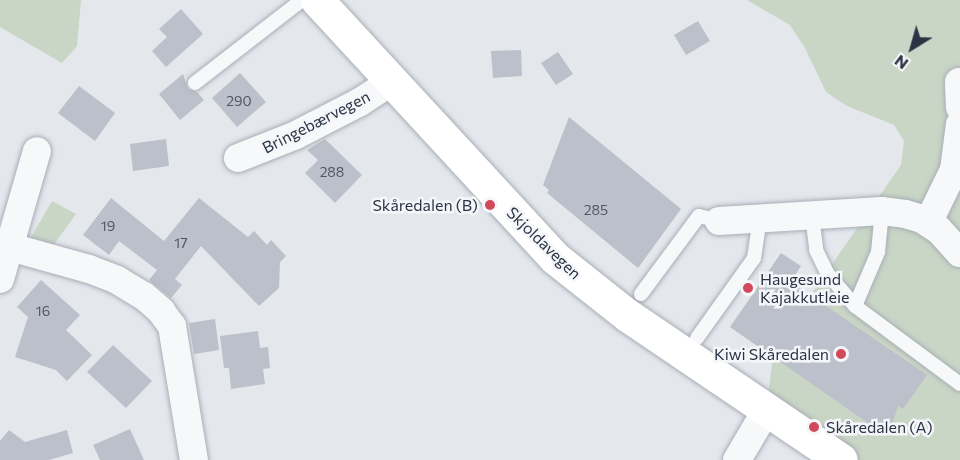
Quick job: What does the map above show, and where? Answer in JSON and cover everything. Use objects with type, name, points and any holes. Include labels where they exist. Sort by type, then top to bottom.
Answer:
[{"type":"main road","name":"Skjoldavegen","points":[[317,0],[555,258],[627,315],[841,460]]},
{"type":"street","name":"Bringebærvegen","points":[[238,158],[296,135],[360,102],[392,81]]},
{"type":"street","points":[[959,82],[960,107]]},
{"type":"street","points":[[928,223],[957,169],[960,124]]},
{"type":"street","points":[[0,279],[37,151]]},
{"type":"street","points":[[719,221],[882,211],[905,214],[939,230],[960,253]]},
{"type":"street","points":[[10,247],[89,269],[117,280],[144,296],[161,311],[172,326],[194,460]]},
{"type":"street","points":[[737,460],[766,409]]},
{"type":"lane","points":[[195,83],[302,0]]},
{"type":"lane","points":[[855,306],[878,252],[882,211]]},
{"type":"lane","points":[[812,215],[816,250],[827,273],[855,306],[960,384]]},
{"type":"lane","points":[[641,294],[699,216],[719,221]]},
{"type":"lane","points":[[697,338],[754,258],[760,218]]},
{"type":"green space","points":[[0,0],[81,0],[77,46],[62,63],[0,27]]},
{"type":"green space","points":[[747,0],[960,0],[960,460],[838,460],[772,415],[769,388],[772,364],[794,319],[901,165],[904,141],[894,125],[847,106],[826,92],[805,48],[790,25]]},
{"type":"green space","points":[[52,201],[76,214],[45,257],[23,251]]},
{"type":"building","points":[[181,9],[203,34],[166,67],[152,51],[167,37],[159,29]]},
{"type":"building","points":[[698,21],[710,41],[686,55],[674,35]]},
{"type":"building","points":[[521,50],[522,76],[493,78],[491,51]]},
{"type":"building","points":[[558,52],[573,74],[556,85],[541,63]]},
{"type":"building","points":[[240,73],[266,102],[237,127],[212,98]]},
{"type":"building","points":[[183,74],[188,89],[197,92],[204,100],[180,120],[159,94]]},
{"type":"building","points":[[79,86],[115,113],[95,141],[58,113]]},
{"type":"building","points":[[569,117],[681,209],[638,268],[547,193],[549,190],[543,185]]},
{"type":"building","points":[[166,139],[169,166],[133,171],[130,144]]},
{"type":"building","points":[[325,139],[362,175],[335,203],[305,173],[318,160],[307,150]]},
{"type":"building","points":[[111,198],[164,241],[199,198],[248,237],[254,231],[267,245],[271,240],[286,256],[280,262],[279,288],[259,306],[201,246],[175,279],[182,285],[171,298],[149,280],[157,270],[119,241],[109,255],[83,235]]},
{"type":"building","points":[[781,253],[801,266],[791,282],[927,375],[903,409],[898,406],[888,437],[730,327]]},
{"type":"building","points":[[41,280],[80,315],[66,330],[92,355],[67,381],[56,370],[15,357],[28,317],[17,307]]},
{"type":"building","points":[[215,319],[219,350],[194,354],[189,323]]},
{"type":"building","points":[[258,331],[260,348],[268,347],[270,368],[263,369],[265,384],[231,389],[229,368],[224,368],[220,336]]},
{"type":"building","points":[[113,345],[152,381],[126,408],[87,372]]},
{"type":"building","points":[[130,429],[144,460],[100,460],[93,445]]},
{"type":"building","points":[[9,430],[25,442],[67,430],[73,453],[49,460],[0,460],[0,441]]},
{"type":"place","name":"Skåredalen (B)","points":[[490,205]]},
{"type":"place","name":"Haugesund Kajakkutleie","points":[[748,288]]},
{"type":"place","name":"Kiwi Skåredalen","points":[[841,354]]},
{"type":"place","name":"Skåredalen (A)","points":[[814,427]]}]
